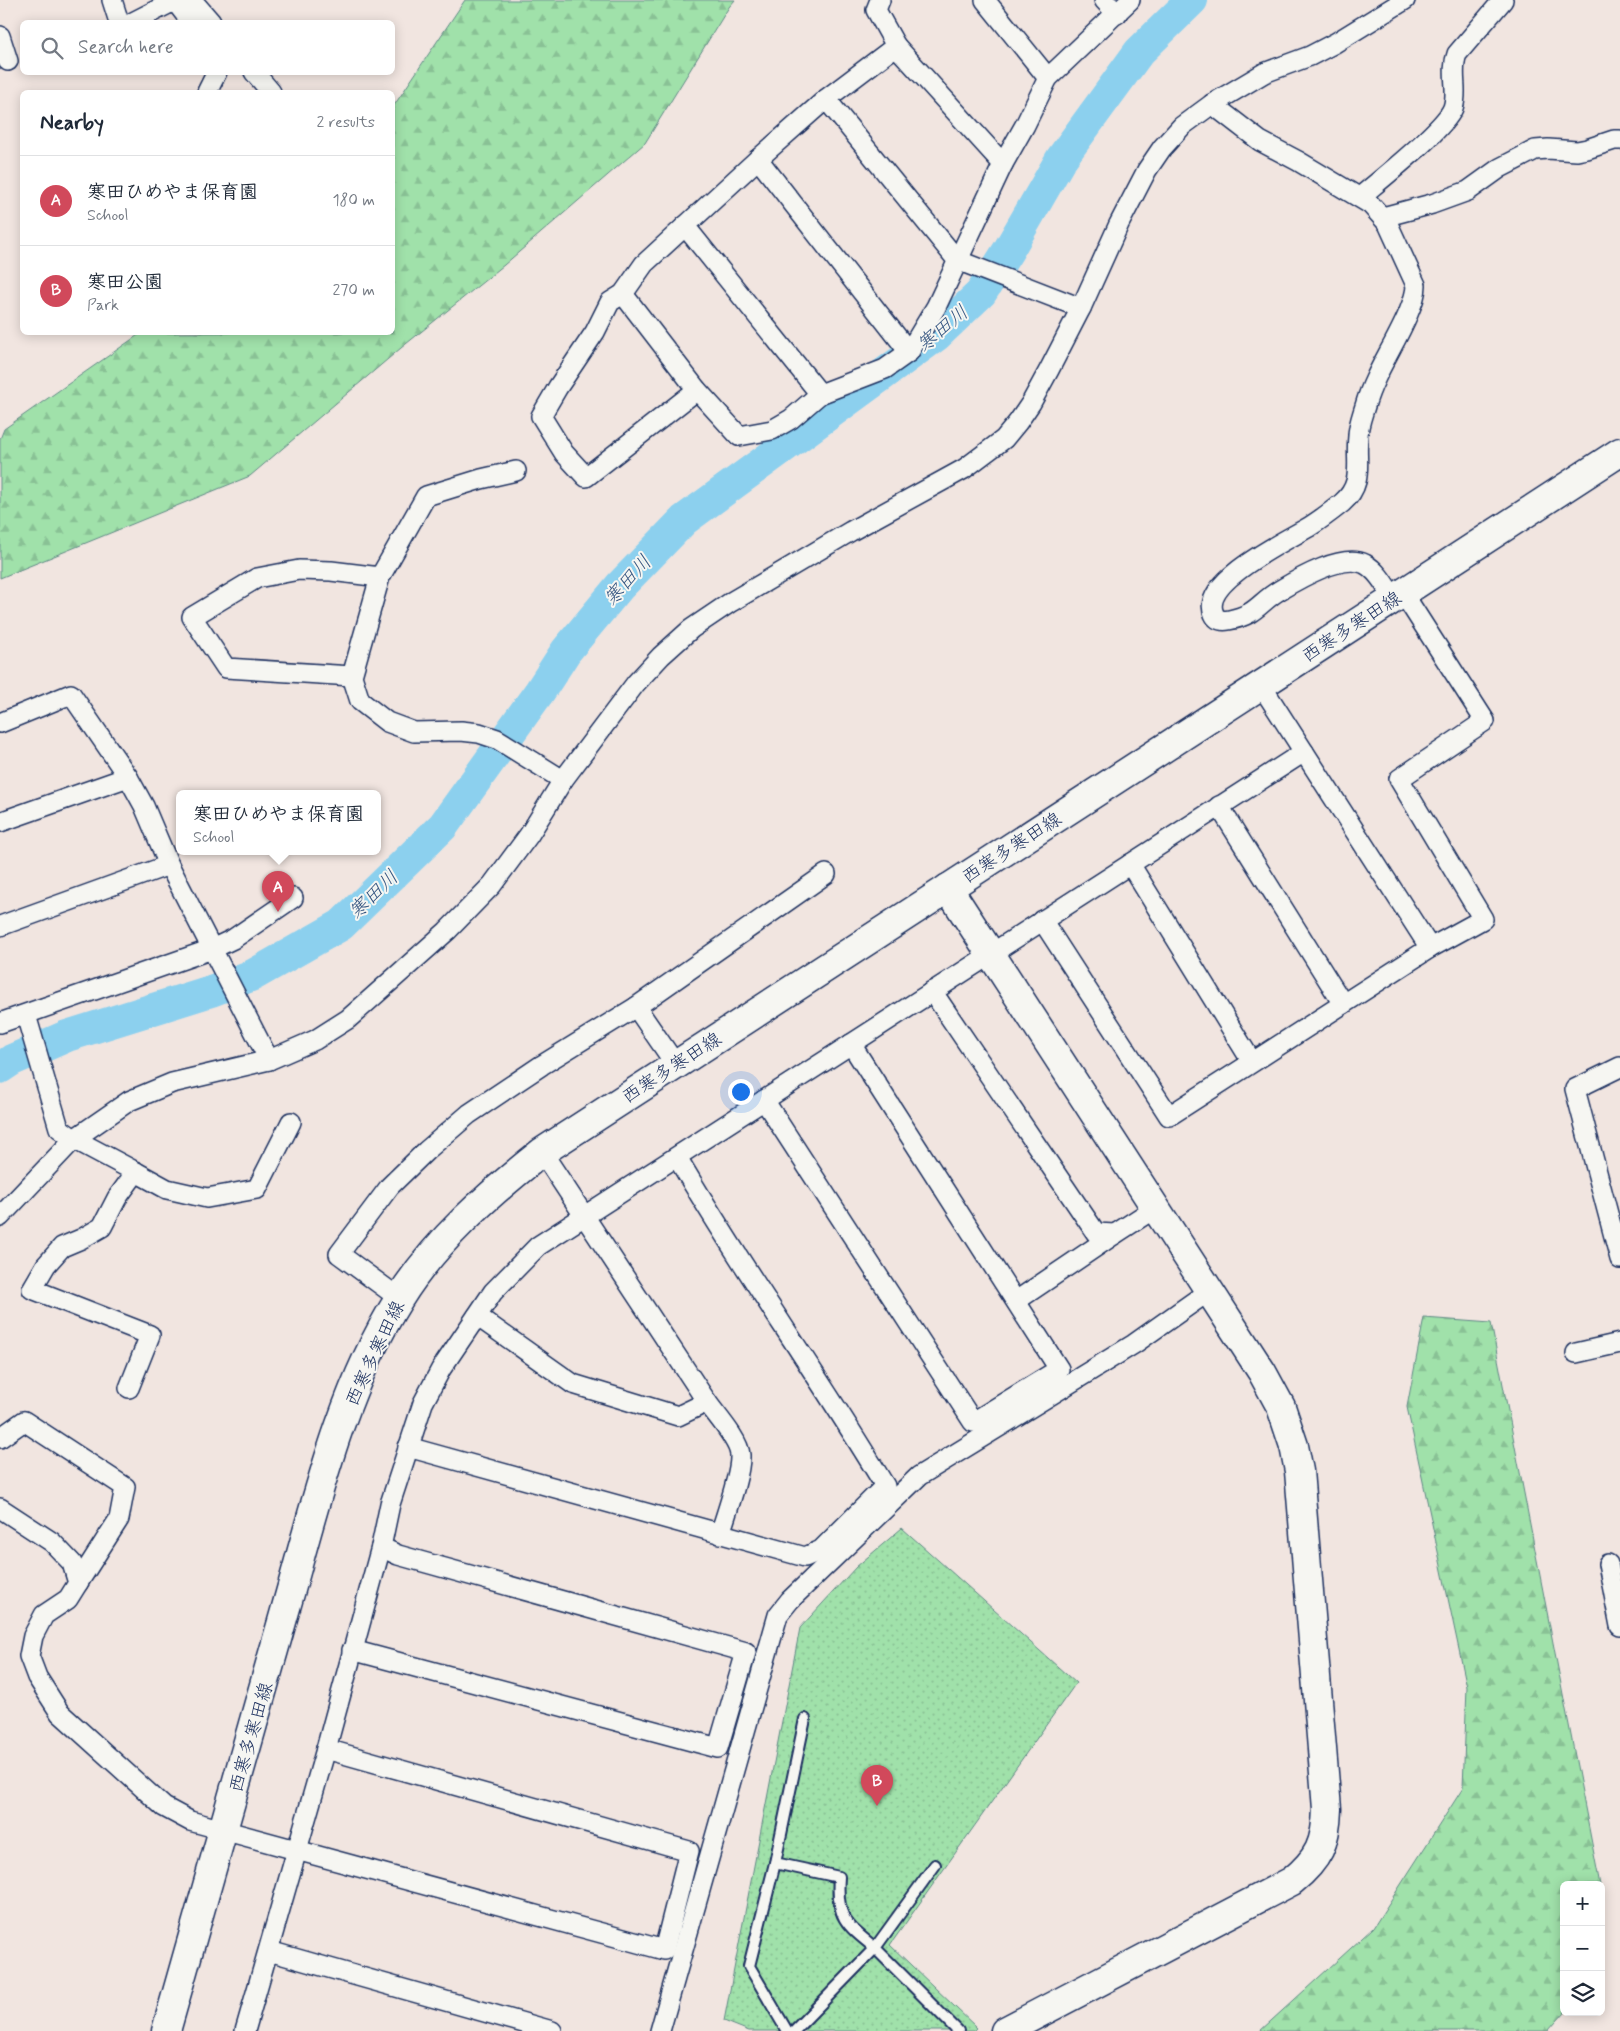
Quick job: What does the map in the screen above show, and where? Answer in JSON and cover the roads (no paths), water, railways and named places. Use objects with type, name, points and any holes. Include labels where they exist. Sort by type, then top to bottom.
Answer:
[{"type":"main road","name":"西寒多寒田線","points":[[166,2031],[328,1461],[370,1352],[399,1298],[426,1261],[492,1192],[542,1152],[1620,452]]},
{"type":"main road","points":[[948,888],[1262,1372],[1281,1407],[1294,1446],[1299,1471],[1327,1809],[1326,1832],[1322,1846],[1315,1860],[1292,1881],[1005,2031]]},
{"type":"street","points":[[112,0],[118,20]]},
{"type":"street","points":[[137,20],[181,0]]},
{"type":"street","points":[[181,0],[190,20]]},
{"type":"street","points":[[181,0],[208,20]]},
{"type":"street","points":[[880,0],[876,10],[896,46],[1003,164]]},
{"type":"street","points":[[985,0],[1048,78]]},
{"type":"street","points":[[1104,0],[1116,14]]},
{"type":"street","points":[[623,294],[697,390],[738,436],[772,430],[791,419],[820,394],[885,369],[909,352],[936,307],[1003,164],[1025,126],[1048,78],[1130,0]]},
{"type":"street","points":[[0,1217],[74,1138],[129,1101],[172,1083],[269,1060],[315,1040],[348,1018],[447,930],[492,886],[529,835],[563,780],[636,684],[661,656],[691,629],[732,602],[851,531],[964,469],[1004,439],[1031,403],[1081,308],[1119,224],[1147,170],[1162,148],[1182,126],[1212,104],[1264,72],[1310,56],[1335,44],[1405,0]]},
{"type":"street","points":[[1360,197],[1434,133],[1450,114],[1453,107],[1453,64],[1457,54],[1503,0]]},
{"type":"street","points":[[0,36],[10,60]]},
{"type":"street","points":[[697,390],[586,477],[564,453],[541,416],[595,332],[610,302],[623,294],[644,264],[826,99],[896,46]]},
{"type":"street","points":[[208,90],[216,75]]},
{"type":"street","points":[[257,75],[269,90]]},
{"type":"street","points":[[826,99],[957,260],[1081,308]]},
{"type":"street","points":[[1042,920],[1169,1116],[1430,948],[1483,919],[1399,779],[1485,721],[1398,596],[1372,568],[1361,562],[1352,561],[1334,564],[1284,588],[1254,611],[1240,618],[1220,620],[1214,615],[1212,606],[1216,593],[1246,564],[1271,547],[1318,522],[1348,497],[1355,488],[1358,476],[1358,434],[1365,406],[1373,384],[1402,328],[1416,290],[1416,282],[1383,217],[1360,197],[1260,141],[1212,104]]},
{"type":"street","points":[[1383,217],[1432,204],[1468,191],[1500,168],[1535,150],[1587,150],[1614,140],[1620,140]]},
{"type":"street","points":[[758,159],[909,352]]},
{"type":"street","points":[[685,226],[820,394]]},
{"type":"street","points":[[516,471],[481,479],[426,496],[380,577],[352,676],[360,702],[386,722],[414,732],[461,731],[479,733],[497,739],[563,780]]},
{"type":"street","points":[[352,676],[226,668],[192,617],[257,578],[299,570],[331,571],[380,577]]},
{"type":"street","points":[[1261,684],[1430,948]]},
{"type":"street","points":[[0,723],[71,694],[128,777],[144,806],[169,865],[269,1060]]},
{"type":"street","points":[[245,2031],[326,1749],[381,1548],[390,1504],[408,1447],[423,1404],[441,1369],[493,1292],[538,1246],[1304,752]]},
{"type":"street","points":[[0,822],[128,777]]},
{"type":"street","points":[[1219,806],[1343,1004]]},
{"type":"street","points":[[1130,864],[1252,1062]]},
{"type":"street","points":[[0,926],[169,865]]},
{"type":"street","points":[[399,1298],[339,1254],[390,1186],[426,1151],[469,1114],[542,1065],[636,1007],[826,874]]},
{"type":"street","points":[[0,1024],[234,940],[293,898]]},
{"type":"street","points":[[932,992],[1096,1233],[1115,1234]]},
{"type":"street","points":[[636,1007],[676,1064]]},
{"type":"street","points":[[26,1015],[59,1128],[167,1189],[207,1198],[257,1189],[291,1122]]},
{"type":"street","points":[[764,1100],[973,1422],[1059,1369],[851,1044]]},
{"type":"street","points":[[1620,1068],[1576,1089],[1620,1259]]},
{"type":"street","points":[[542,1152],[707,1402],[735,1441],[740,1454],[735,1482],[720,1534]]},
{"type":"street","points":[[408,1447],[805,1557],[821,1550],[885,1486],[706,1208],[677,1156]]},
{"type":"street","points":[[129,1388],[150,1335],[32,1289],[46,1265],[62,1247],[102,1227],[117,1198],[136,1172]]},
{"type":"street","points":[[1016,1301],[1155,1208]]},
{"type":"street","points":[[660,2031],[778,1615],[790,1600],[920,1476],[1134,1344],[1209,1291]]},
{"type":"street","points":[[477,1316],[573,1384],[678,1416],[707,1402]]},
{"type":"street","points":[[1576,1353],[1620,1342]]},
{"type":"street","points":[[0,1438],[24,1421],[125,1487],[118,1519],[68,1599],[44,1615],[32,1636],[30,1656],[38,1677],[60,1713],[164,1807],[190,1821],[664,1950],[689,1851],[326,1749]]},
{"type":"street","points":[[0,1508],[52,1542],[72,1563],[78,1582]]},
{"type":"street","points":[[352,1650],[718,1748],[746,1652],[381,1548]]},
{"type":"street","points":[[1608,1564],[1620,1626]]},
{"type":"street","points":[[269,1951],[552,2031]]},
{"type":"lane","points":[[787,2031],[748,1966],[775,1863],[805,1719]]},
{"type":"lane","points":[[775,1863],[839,1877],[837,1897],[841,1914],[851,1929],[875,1948],[958,2031]]},
{"type":"lane","points":[[794,2031],[875,1948],[935,1865]]},
{"type":"waterway","name":"寒田川","points":[[0,1068],[12,1060],[67,1036],[211,991],[253,975],[341,925],[443,826],[540,691],[566,651],[620,586],[684,520],[937,335],[981,293],[1008,251],[1061,159],[1139,52],[1192,0]]},
{"type":"place","name":"寒田ひめやま保育園","points":[[278,912]]},
{"type":"place","name":"寒田公園","points":[[877,1806]]}]
